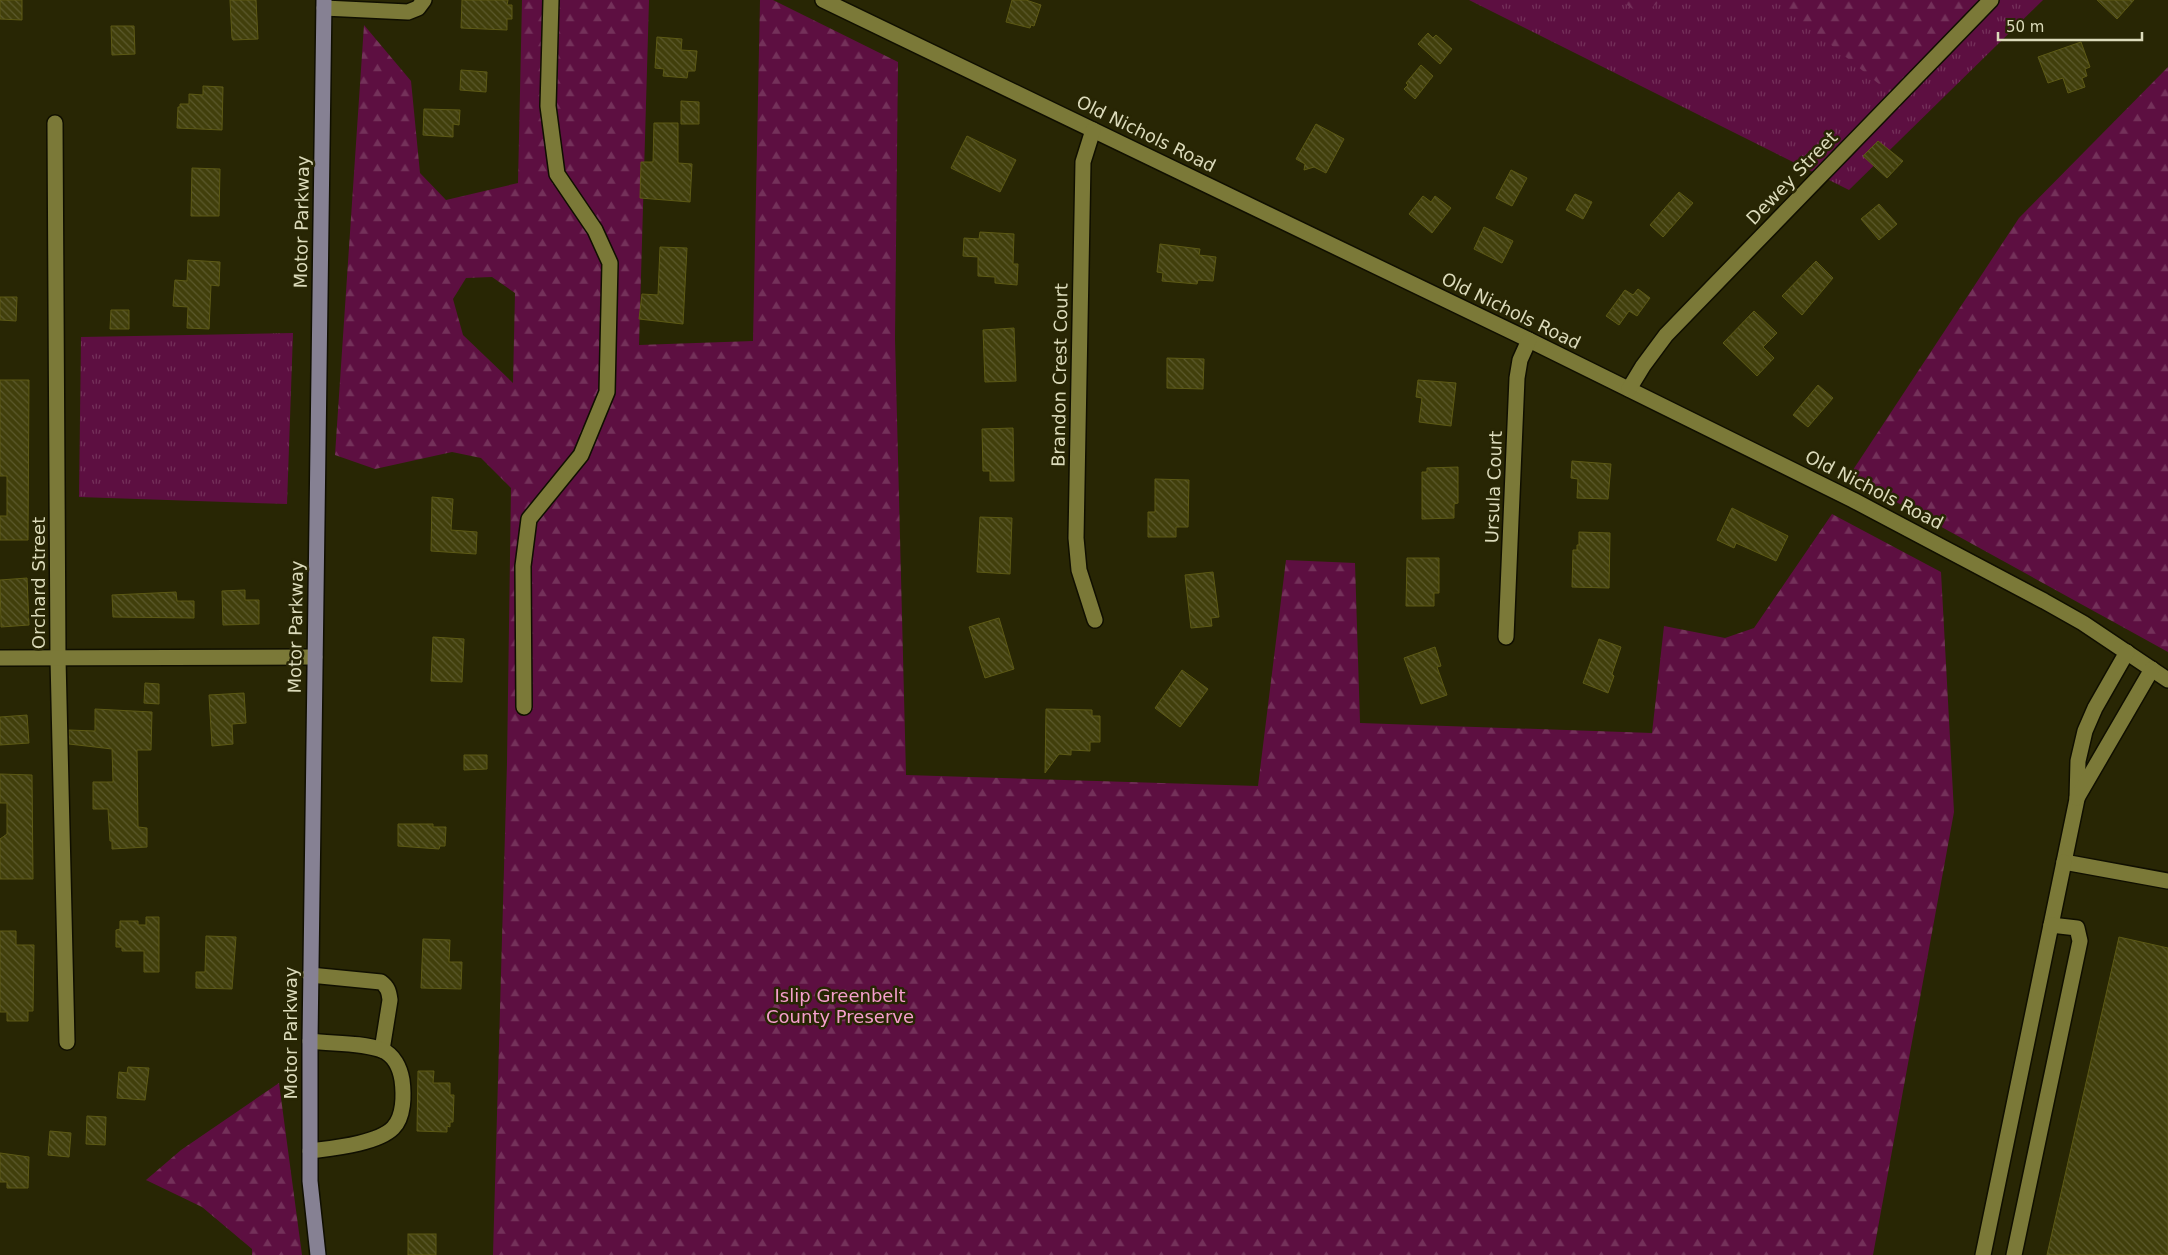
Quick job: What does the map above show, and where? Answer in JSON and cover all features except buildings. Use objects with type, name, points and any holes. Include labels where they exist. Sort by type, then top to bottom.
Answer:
[{"type":"main road","name":"Motor Parkway","points":[[318,1255],[312,1210],[310,1151],[310,975],[324,4]]},
{"type":"street","points":[[324,4],[408,12],[418,8],[424,0]]},
{"type":"street","points":[[524,707],[523,566],[529,519],[581,455],[608,392],[610,263],[595,230],[556,174],[548,106],[551,0]]},
{"type":"street","name":"Old Nichols Road","points":[[823,0],[1529,340],[1853,500],[1977,564],[2083,623],[2168,680]]},
{"type":"street","name":"Dewey Street","points":[[1629,389],[1642,366],[1666,335],[1991,0]]},
{"type":"street","name":"Orchard Street","points":[[55,123],[58,659],[67,1042]]},
{"type":"street","name":"Brandon Crest Court","points":[[1093,130],[1083,162],[1076,538],[1079,570],[1095,620]]},
{"type":"street","name":"Ursula Court","points":[[1506,637],[1517,378],[1520,360],[1529,340]]},
{"type":"street","points":[[1983,1255],[2064,862],[2076,799],[2078,761],[2085,731],[2095,708],[2127,652]]},
{"type":"street","points":[[0,658],[314,657]]},
{"type":"street","points":[[2076,799],[2152,670]]},
{"type":"street","points":[[2064,862],[2168,880]]},
{"type":"street","points":[[2014,1255],[2080,941],[2077,928],[2051,925]]},
{"type":"street","points":[[310,975],[381,982],[386,985],[390,1000],[382,1050]]},
{"type":"street","points":[[310,1041],[365,1046],[382,1050],[391,1056],[402,1080],[402,1106],[399,1120],[396,1124],[383,1134],[370,1139],[339,1147],[310,1151]]},
{"type":"green space","name":"Islip Greenbelt County Preserve","points":[[522,0],[649,0],[639,345],[753,341],[760,0],[773,0],[898,62],[895,339],[906,775],[1258,786],[1286,560],[1355,563],[1360,723],[1652,733],[1664,626],[1725,638],[1754,628],[1832,514],[1941,572],[1954,812],[1873,1255],[493,1255],[507,763],[511,488],[481,458],[452,452],[375,469],[335,455],[364,25],[411,81],[420,173],[446,200],[518,183]],"holes":[[[492,277],[515,293],[513,383],[463,335],[453,299],[466,278]]]},
{"type":"green space","points":[[1469,0],[2043,0],[1849,190]]},
{"type":"green space","points":[[1620,0],[1662,0],[1641,15]]},
{"type":"green space","points":[[1776,0],[1985,0],[1890,93]]},
{"type":"green space","points":[[2168,67],[2168,652],[1849,476],[2019,218]]},
{"type":"green space","points":[[293,333],[287,504],[79,497],[81,337]]},
{"type":"green space","points":[[279,1083],[302,1255],[252,1255],[252,1249],[202,1207],[146,1180],[181,1150]]}]
